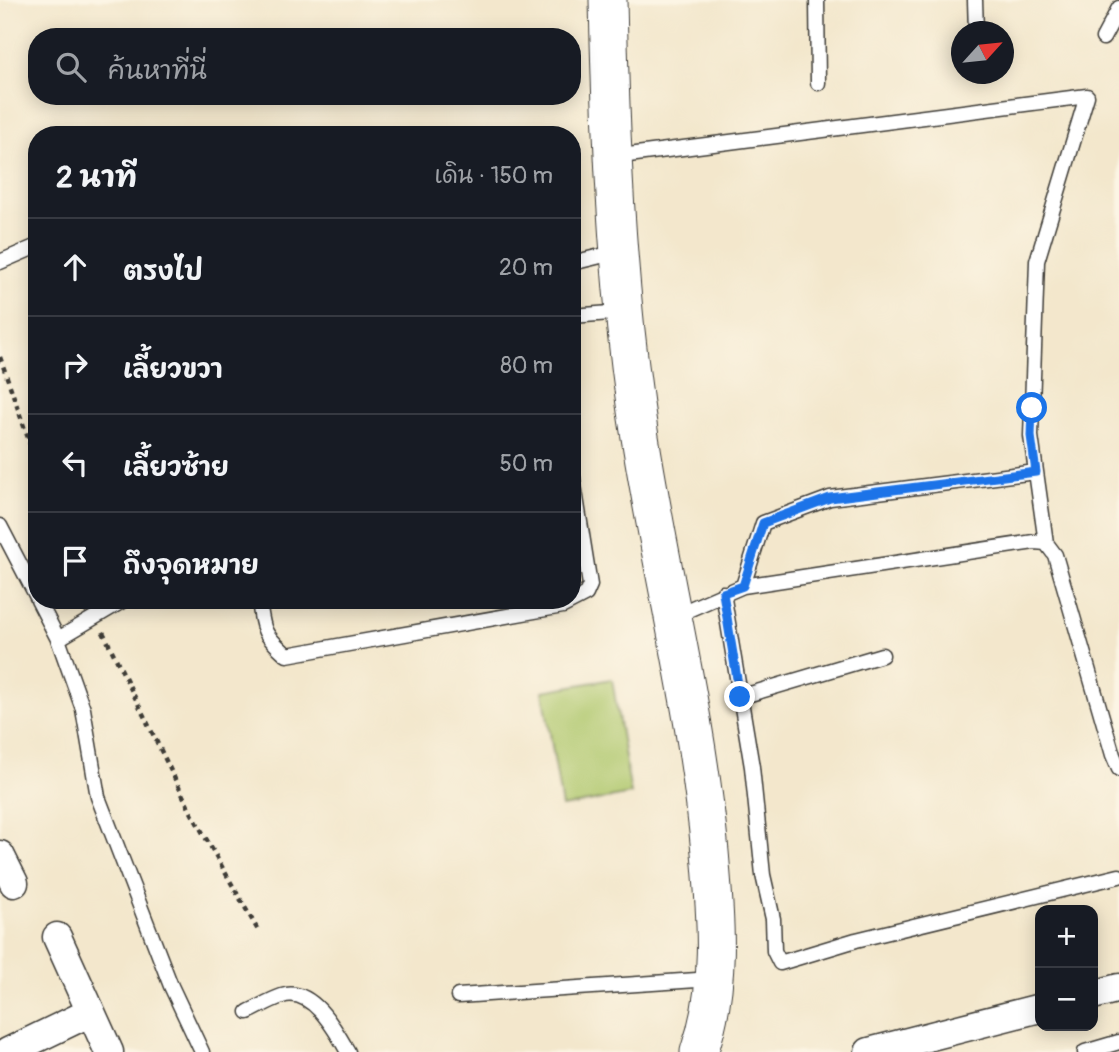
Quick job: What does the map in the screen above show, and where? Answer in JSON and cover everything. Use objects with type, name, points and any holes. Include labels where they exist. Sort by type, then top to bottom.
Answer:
[{"type":"street","points":[[608,0],[611,157],[623,312],[652,512],[695,737],[705,805],[715,922],[716,979],[699,1052]]},
{"type":"street","points":[[0,855],[13,883]]},
{"type":"street","points":[[57,937],[109,1052]]},
{"type":"street","points":[[1098,994],[1119,988]]},
{"type":"street","points":[[869,1052],[1035,1009]]},
{"type":"street","points":[[8,1052],[91,1012]]},
{"type":"lane","points":[[817,0],[818,83]]},
{"type":"lane","points":[[975,0],[976,21]]},
{"type":"lane","points":[[1103,38],[1119,8]]},
{"type":"lane","points":[[611,157],[1087,96],[1037,261],[1031,436],[1046,543],[1055,555],[1112,755],[1119,769]]},
{"type":"lane","points":[[0,262],[28,250]]},
{"type":"lane","points":[[581,261],[617,252]]},
{"type":"lane","points":[[581,315],[623,312]]},
{"type":"lane","points":[[743,586],[763,523],[830,498],[1036,472]]},
{"type":"lane","points":[[0,526],[28,580]]},
{"type":"lane","points":[[581,528],[590,585],[586,594],[581,597]]},
{"type":"lane","points":[[672,617],[743,586],[1034,542],[1046,543]]},
{"type":"lane","points":[[723,593],[752,767],[763,875],[773,919],[774,951],[780,963],[856,940],[1119,876]]},
{"type":"lane","points":[[43,609],[58,639],[83,709],[97,797],[171,986],[202,1052]]},
{"type":"lane","points":[[58,639],[109,609]]},
{"type":"lane","points":[[260,609],[262,629],[271,641],[287,654],[551,609]]},
{"type":"lane","points":[[740,697],[882,655]]},
{"type":"lane","points":[[458,996],[716,979]]},
{"type":"lane","points":[[248,1012],[285,995],[300,995],[314,1004],[348,1052]]},
{"type":"lane","points":[[1085,1052],[1119,1042]]},
{"type":"path","points":[[0,357],[28,438]]},
{"type":"path","points":[[100,625],[191,812],[260,932]]},
{"type":"green space","points":[[612,679],[631,794],[562,807],[543,691]]},
{"type":"route","points":[[740,697],[723,593],[743,586],[763,523],[830,498],[1036,472],[1031,436],[1032,408]]}]
